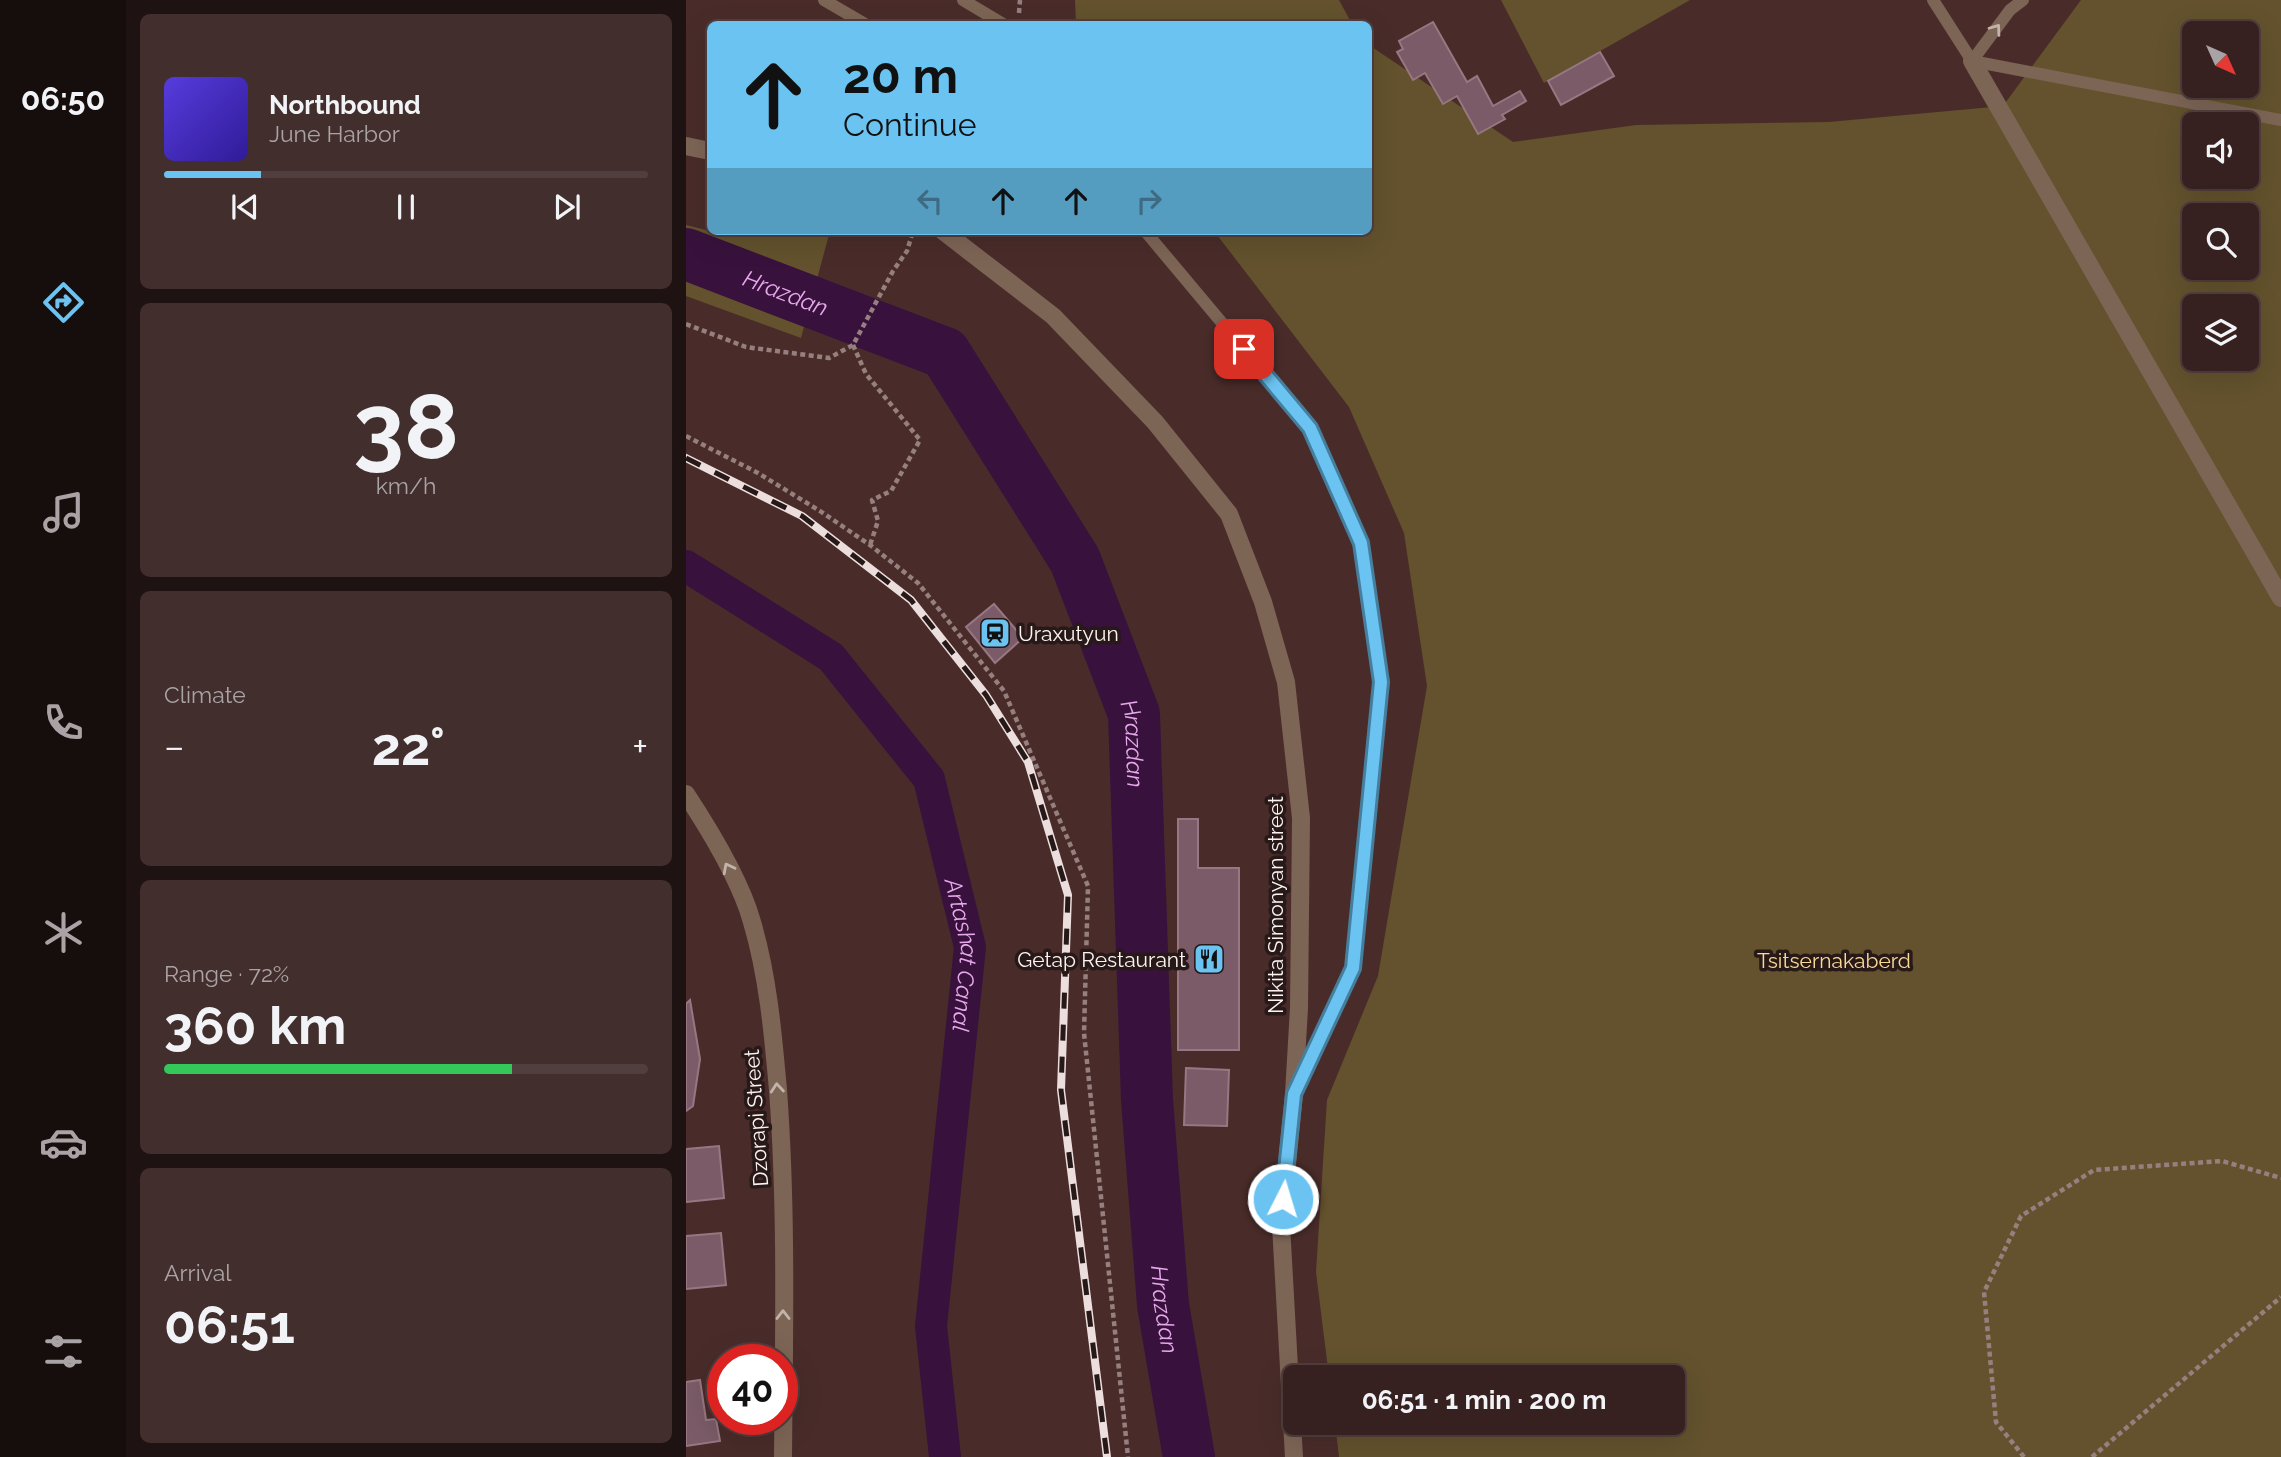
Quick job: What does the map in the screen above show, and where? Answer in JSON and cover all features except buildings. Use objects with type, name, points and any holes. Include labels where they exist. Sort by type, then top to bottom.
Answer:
[{"type":"street","points":[[1972,61],[2281,598]]},
{"type":"street","points":[[686,146],[707,150]]},
{"type":"street","name":"Nikita Simonyan street","points":[[948,235],[1053,316],[1155,422],[1228,514],[1263,602],[1286,682],[1301,818],[1294,1094],[1281,1225],[1294,1457]]},
{"type":"street","name":"Dzorapi Street","points":[[686,794],[732,874],[752,920],[772,1018],[783,1164],[783,1457]]},
{"type":"lane","points":[[824,0],[860,21]]},
{"type":"lane","points":[[963,0],[998,21]]},
{"type":"lane","points":[[1933,0],[1972,61],[2281,120]]},
{"type":"lane","points":[[1972,61],[2010,10],[2023,0]]},
{"type":"lane","points":[[1147,235],[1310,428],[1361,543],[1381,682],[1353,968],[1294,1094]]},
{"type":"path","points":[[686,324],[746,347],[829,358],[853,345],[893,271],[907,251],[912,235]]},
{"type":"path","points":[[853,345],[866,374],[920,440],[891,491],[872,500],[878,521],[870,545]]},
{"type":"path","points":[[686,436],[758,473],[870,545],[919,583],[1004,691],[1088,886],[1084,1033],[1128,1457]]},
{"type":"path","points":[[2024,1457],[1996,1422],[1984,1292],[2021,1216],[2094,1170],[2222,1161],[2281,1178]]},
{"type":"path","points":[[2092,1457],[2281,1297]]},
{"type":"green space","points":[[1075,0],[1339,0],[1350,21],[1076,21]]},
{"type":"green space","points":[[1501,0],[1690,0],[1544,83]]},
{"type":"green space","name":"Tsitsernakaberd","points":[[2081,0],[2281,0],[2281,1457],[1339,1457],[1336,1435],[1685,1435],[1685,1365],[1328,1365],[1316,1272],[1327,1100],[1378,976],[1427,686],[1404,533],[1349,407],[1217,235],[1372,235],[1372,47],[1513,142],[1636,125],[1829,122],[2003,106]]},
{"type":"green space","points":[[686,225],[707,230],[707,235],[829,235],[801,338],[686,296]]},
{"type":"waterway","name":"Hrazdan","points":[[686,254],[945,353],[1075,560],[1134,714],[1147,1100],[1163,1305],[1189,1457]]},
{"type":"waterway","name":"Artashat Canal","points":[[686,566],[831,657],[929,779],[970,947],[931,1326],[945,1457]]},
{"type":"railway","points":[[686,458],[802,516],[911,600],[986,695],[1028,762],[1068,895],[1061,1090],[1107,1457]]},
{"type":"place","name":"Uraxutyun","points":[[995,633]]},
{"type":"place","name":"Getap Restaurant","points":[[1209,959]]},
{"type":"route","points":[[1244,349],[1310,428],[1361,543],[1381,682],[1353,968],[1294,1094],[1283,1199]]}]
